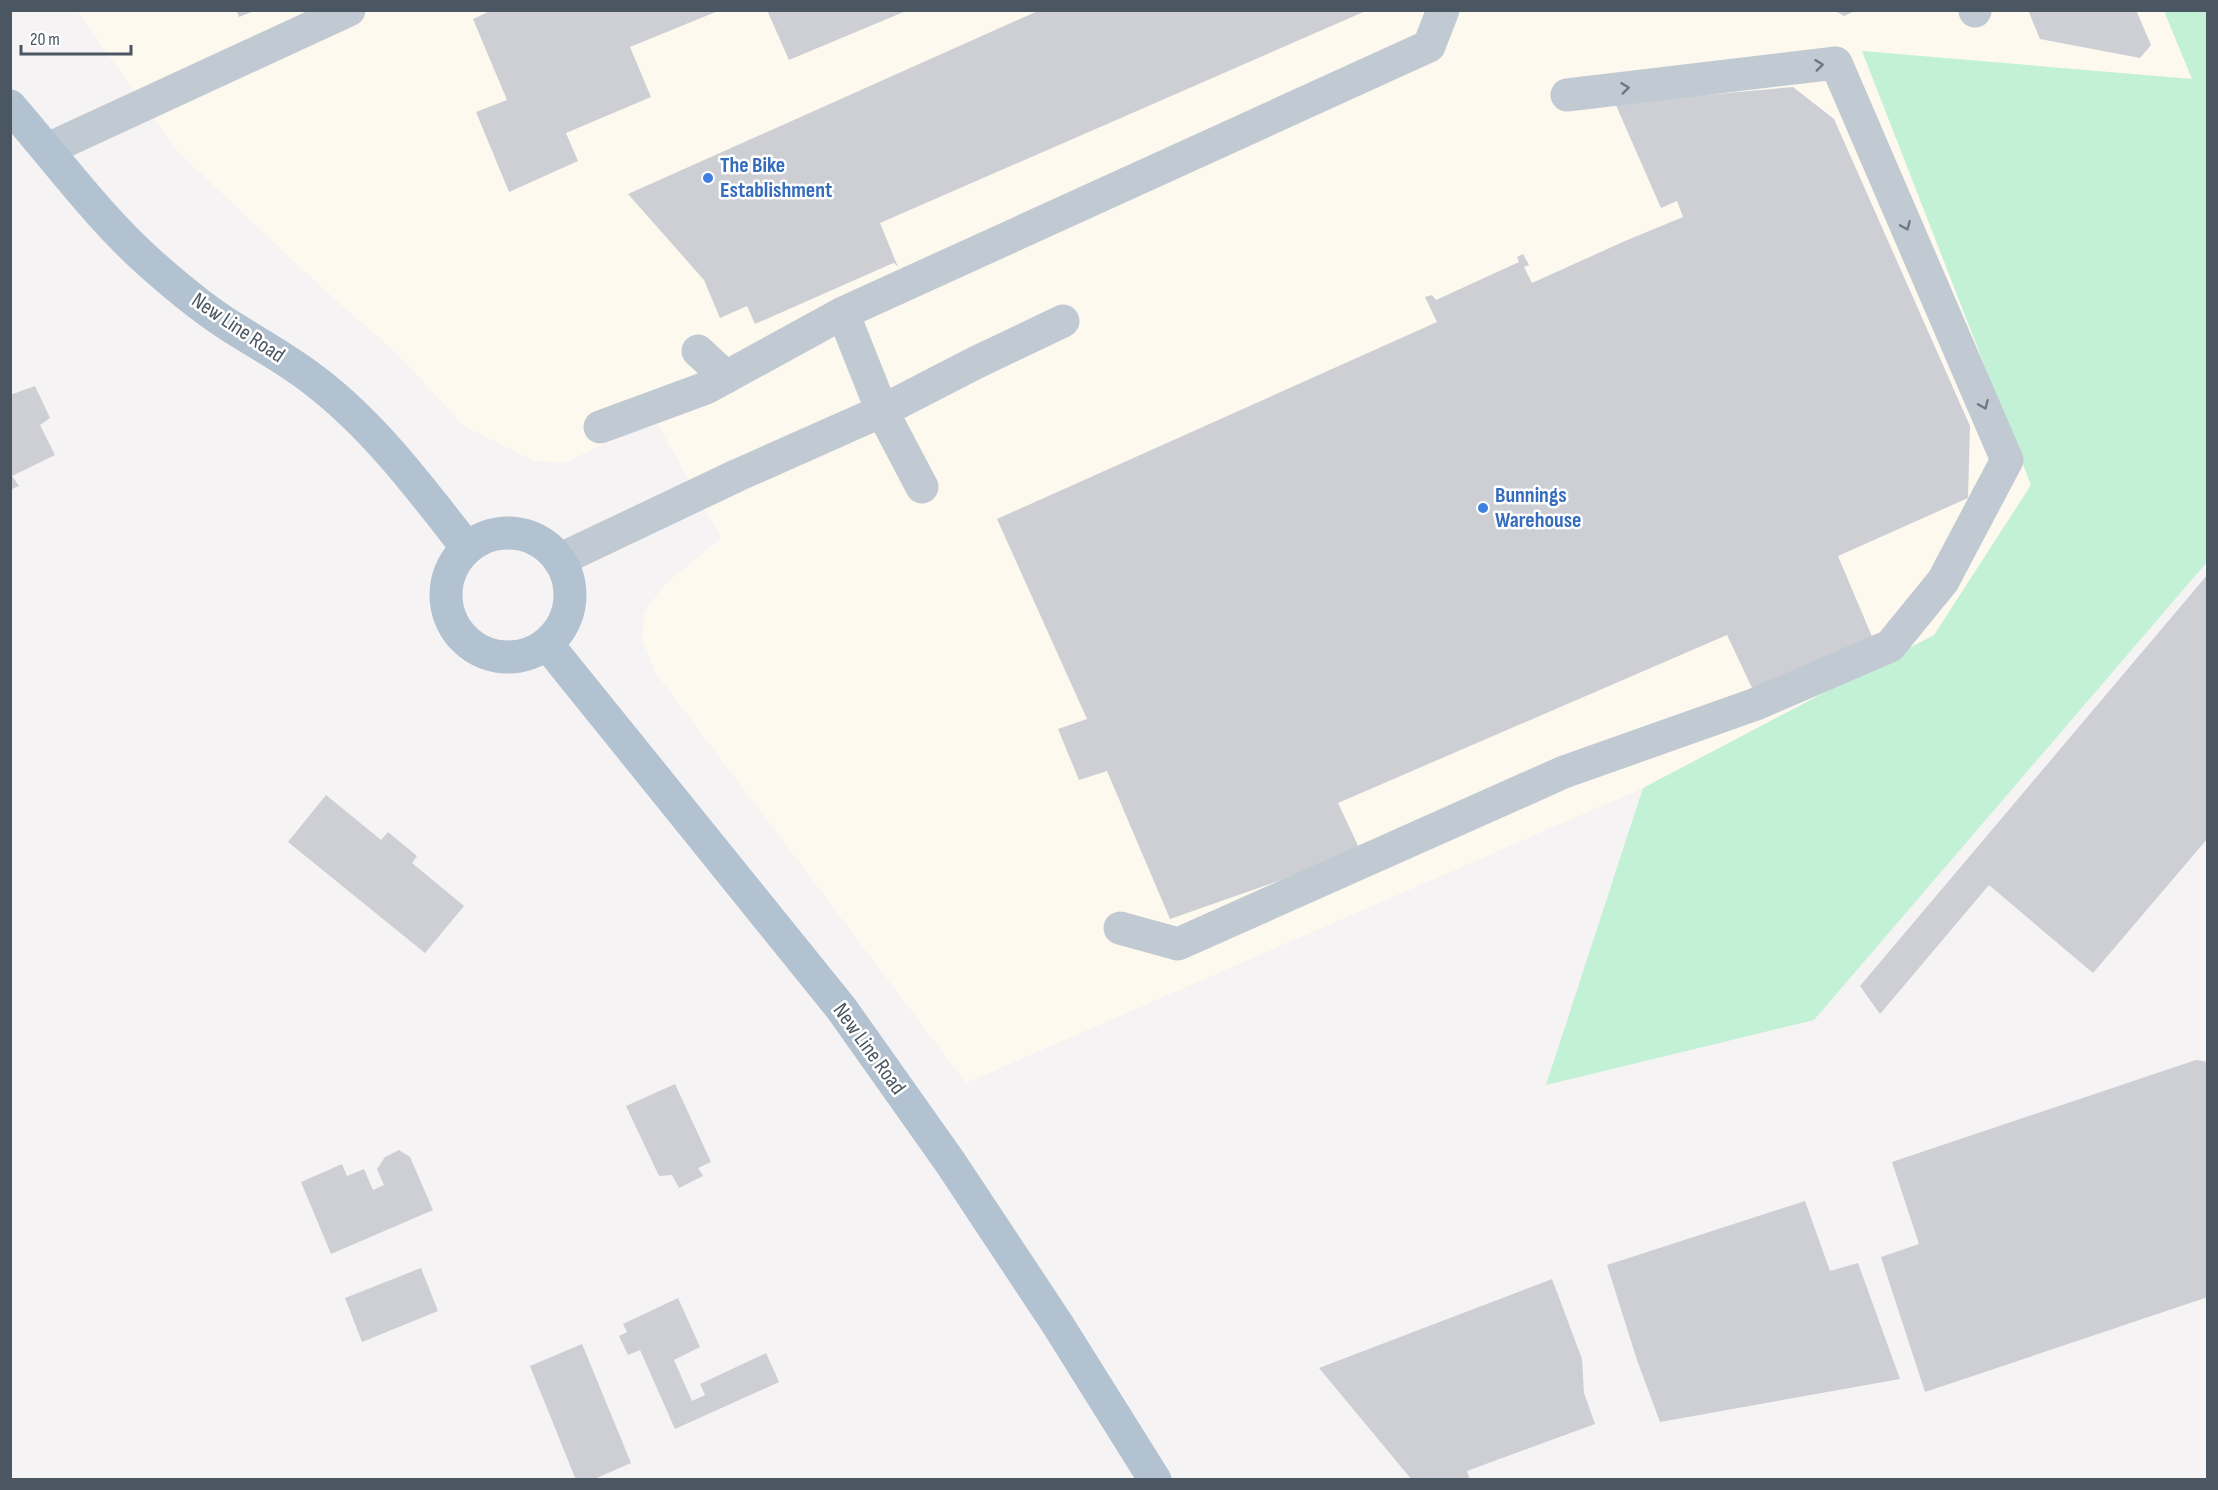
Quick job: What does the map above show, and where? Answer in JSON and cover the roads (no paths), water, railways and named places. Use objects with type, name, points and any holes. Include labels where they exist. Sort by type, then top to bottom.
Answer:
[{"type":"main road","name":"New Line Road","points":[[10,106],[113,227],[152,265],[193,300],[234,329],[276,353],[315,381],[350,411],[408,472],[467,548]]},
{"type":"main road","points":[[505,533],[526,535],[544,544],[559,560],[567,576],[570,595],[568,613],[559,630],[547,644],[528,654],[507,658],[486,654],[467,643],[454,627],[446,606],[446,585],[453,565],[467,548],[484,537],[505,533]]},
{"type":"main road","name":"New Line Road","points":[[547,644],[841,1008],[956,1171],[1058,1325],[1155,1479]]},
{"type":"lane","points":[[48,150],[349,10]]},
{"type":"lane","points":[[600,427],[706,388],[843,313],[1429,46],[1443,10]]},
{"type":"lane","points":[[1120,928],[1178,944],[1564,772],[1756,704],[1890,646],[1943,581],[1954,561],[2007,460],[1836,63],[1567,95]]},
{"type":"lane","points":[[843,313],[882,411],[922,487]]},
{"type":"lane","points":[[559,560],[738,475],[882,411],[1063,321]]},
{"type":"lane","points":[[698,351],[726,377]]},
{"type":"place","name":"The Bike Establishment","points":[[708,178]]},
{"type":"place","name":"Bunnings Warehouse","points":[[1483,508]]}]
